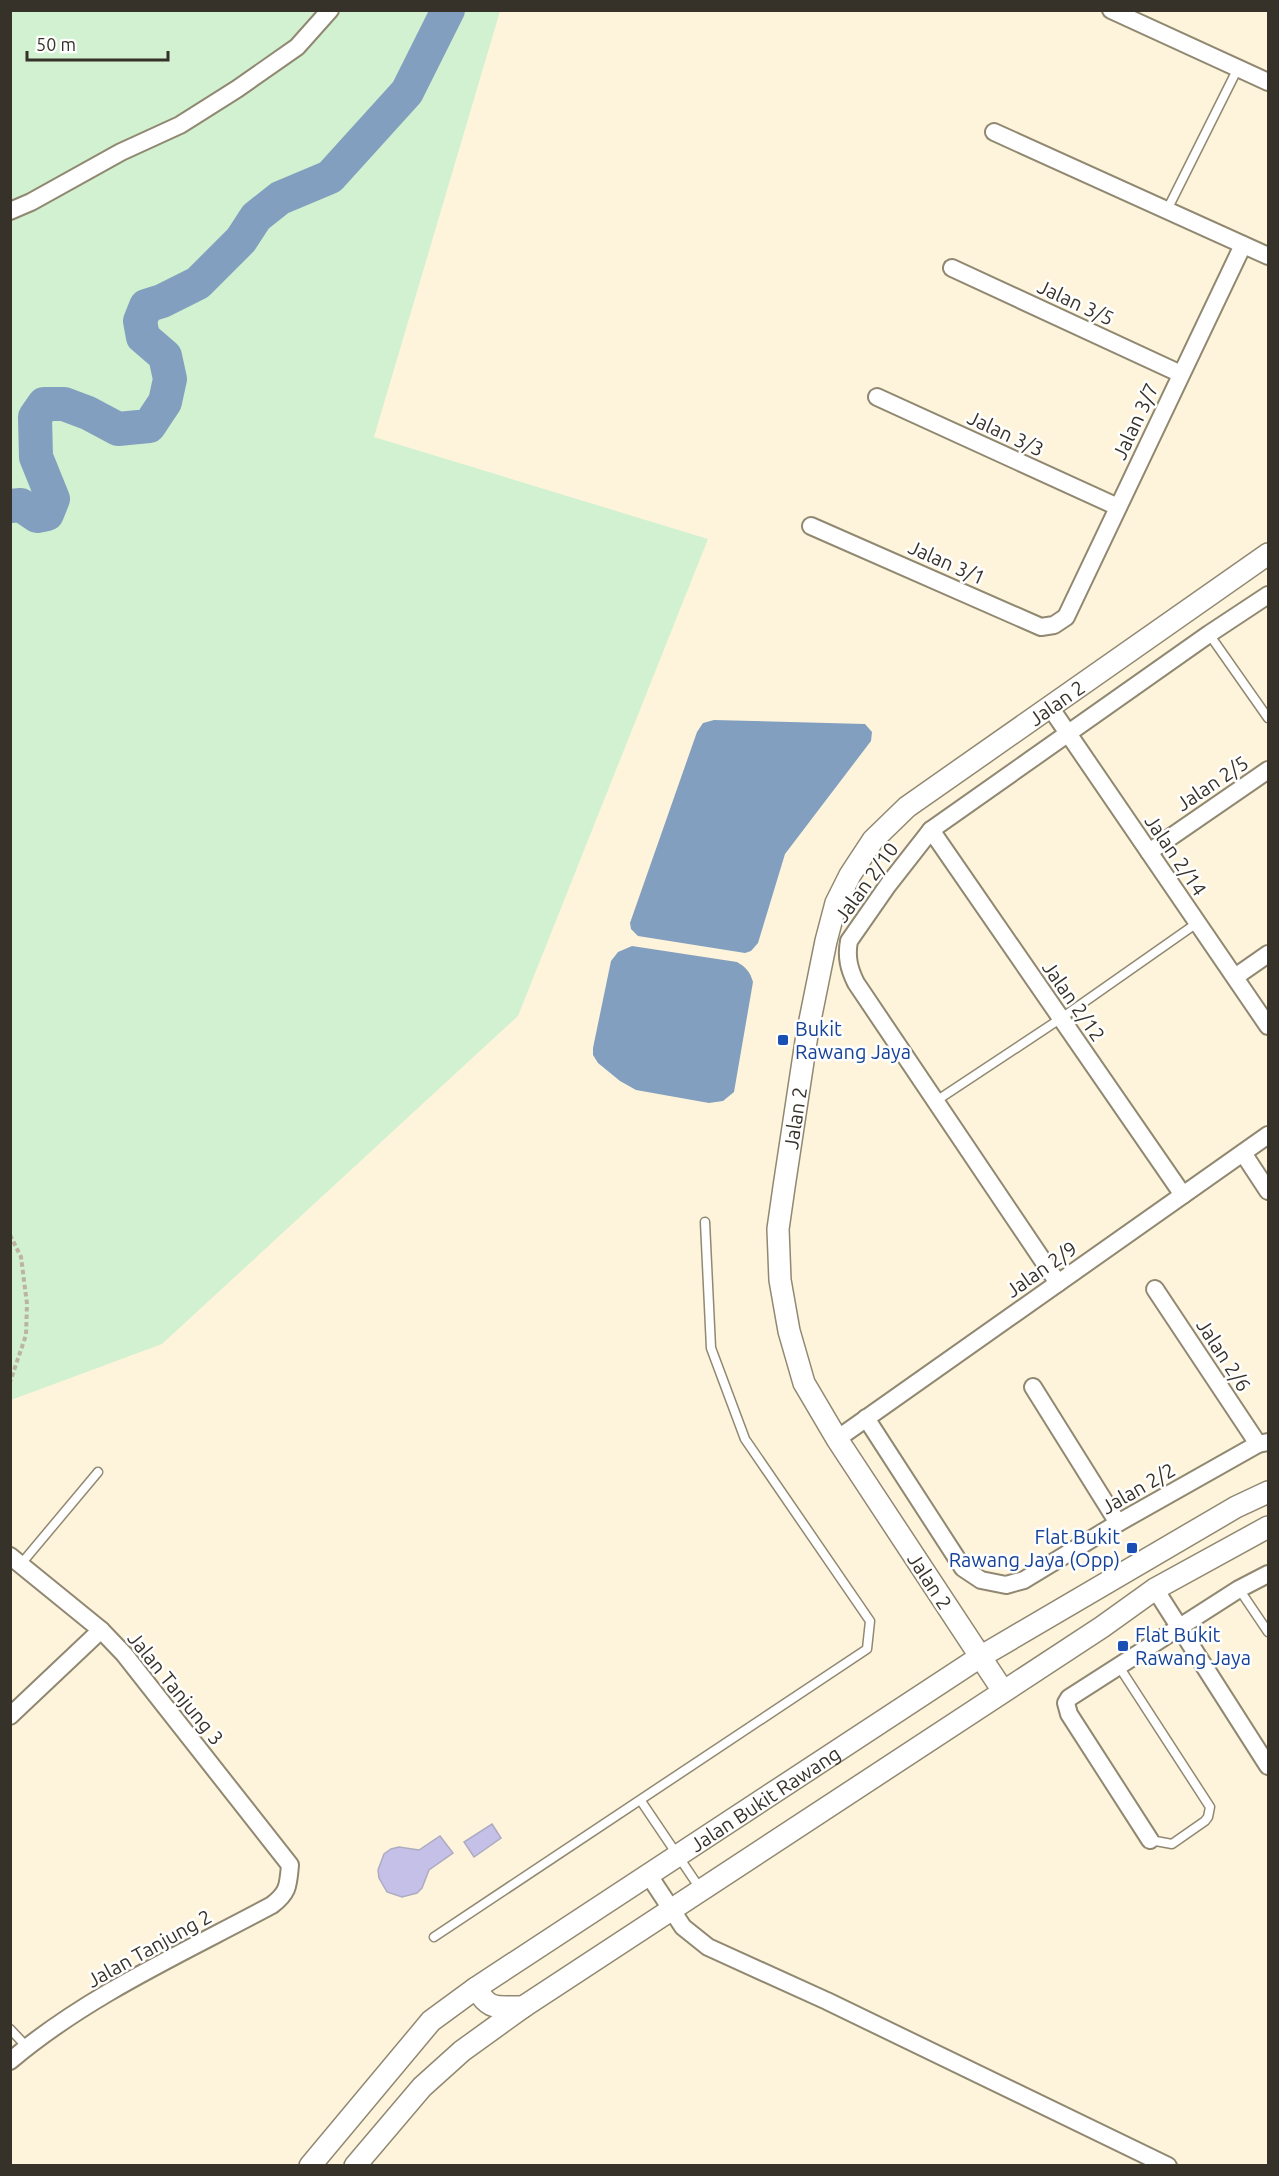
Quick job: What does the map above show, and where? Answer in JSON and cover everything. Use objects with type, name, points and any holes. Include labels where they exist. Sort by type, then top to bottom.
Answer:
[{"type":"street","points":[[10,211],[31,202],[121,152],[180,125],[297,47],[330,10]]},
{"type":"street","points":[[1111,10],[1269,82]]},
{"type":"street","points":[[994,132],[1269,256]]},
{"type":"street","name":"Jalan 3/7","points":[[1066,617],[1243,244]]},
{"type":"street","name":"Jalan 3/5","points":[[952,268],[1181,374]]},
{"type":"street","name":"Jalan 3/3","points":[[877,397],[1118,507]]},
{"type":"street","name":"Jalan 3/1","points":[[811,526],[1041,627],[1054,625],[1066,617]]},
{"type":"street","name":"Jalan 2","points":[[1003,1691],[837,1439],[804,1383],[789,1331],[780,1280],[778,1229],[807,1035],[826,941],[836,903],[850,875],[873,840],[907,807],[1269,554]]},
{"type":"street","name":"Jalan 2/10","points":[[1058,1283],[856,983],[850,971],[847,952],[849,941],[888,885],[931,830],[1209,634],[1269,595]]},
{"type":"street","name":"Jalan 2/14","points":[[1050,707],[1269,1026]]},
{"type":"street","name":"Jalan 2/5","points":[[1149,852],[1269,770]]},
{"type":"street","name":"Jalan 2/12","points":[[931,830],[1183,1195]]},
{"type":"street","points":[[1234,977],[1269,954]]},
{"type":"street","name":"Jalan 2/9","points":[[837,1439],[1269,1135]]},
{"type":"street","points":[[1242,1153],[1269,1191]]},
{"type":"street","name":"Jalan 2/6","points":[[1155,1289],[1263,1443]]},
{"type":"street","points":[[1033,1387],[1118,1523]]},
{"type":"street","name":"Jalan 2/2","points":[[866,1418],[963,1568],[981,1580],[1006,1585],[1024,1580],[1118,1523],[1263,1443]]},
{"type":"street","name":"Jalan Bukit Rawang","points":[[310,2166],[431,2021],[476,1988],[980,1657],[1236,1507],[1269,1492]]},
{"type":"street","points":[[355,2166],[422,2087],[462,2051],[523,2007],[1102,1627],[1155,1589],[1269,1527]]},
{"type":"street","name":"Jalan Tanjung 3","points":[[16,1560],[101,1630],[124,1654],[290,1865]]},
{"type":"street","points":[[1150,1840],[1066,1708],[1066,1702],[1073,1694],[1178,1627],[1239,1589],[1269,1574]]},
{"type":"street","points":[[1155,1589],[1269,1766]]},
{"type":"street","points":[[10,1716],[101,1630]]},
{"type":"street","name":"Jalan Tanjung 2","points":[[10,2061],[102,1995],[272,1905],[283,1896],[288,1887],[290,1865]]},
{"type":"street","points":[[648,1874],[683,1926],[708,1947],[827,2001],[1168,2166]]},
{"type":"street","points":[[476,1988],[484,2001],[494,2006],[523,2007]]},
{"type":"lane","points":[[1167,210],[1238,68]]},
{"type":"lane","points":[[1209,634],[1269,718]]},
{"type":"lane","points":[[936,1101],[1060,1019],[1197,923]]},
{"type":"lane","points":[[434,1937],[867,1649],[870,1621],[745,1439],[711,1348],[705,1222]]},
{"type":"lane","points":[[16,1560],[98,1472]]},
{"type":"lane","points":[[1239,1589],[1269,1632]]},
{"type":"lane","points":[[1118,1665],[1210,1807],[1205,1821],[1172,1844],[1150,1840]]},
{"type":"lane","points":[[641,1801],[702,1890]]},
{"type":"lane","points":[[10,2029],[27,2048]]},
{"type":"path","points":[[10,1235],[21,1257],[27,1304],[26,1335],[10,1382]]},
{"type":"green space","points":[[11,11],[500,11],[374,437],[708,539],[518,1016],[162,1344],[11,1400]]},
{"type":"water","points":[[714,720],[865,724],[872,732],[871,741],[785,854],[758,943],[751,951],[745,953],[638,936],[631,929],[630,923],[697,732],[703,723]]},
{"type":"water","points":[[632,946],[737,962],[749,973],[753,982],[734,1092],[723,1101],[709,1103],[636,1090],[620,1081],[598,1063],[593,1055],[611,961],[618,952]]},
{"type":"building","points":[[492,1824],[501,1838],[474,1857],[464,1842]]},
{"type":"building","points":[[440,1836],[453,1853],[429,1870],[422,1888],[417,1893],[402,1897],[387,1892],[379,1878],[378,1870],[384,1854],[399,1847],[419,1850]]},
{"type":"waterway","points":[[10,506],[21,505],[37,516],[47,514],[53,499],[36,457],[35,417],[44,404],[64,404],[88,413],[118,429],[149,426],[165,402],[170,379],[165,356],[143,337],[140,321],[146,306],[162,301],[198,283],[241,240],[256,217],[280,198],[330,177],[407,92],[448,10]]},
{"type":"place","name":"Bukit Rawang Jaya","points":[[783,1040]]},
{"type":"place","name":"Flat Bukit Rawang Jaya (Opp)","points":[[1132,1548]]},
{"type":"place","name":"Flat Bukit Rawang Jaya","points":[[1123,1646]]}]
